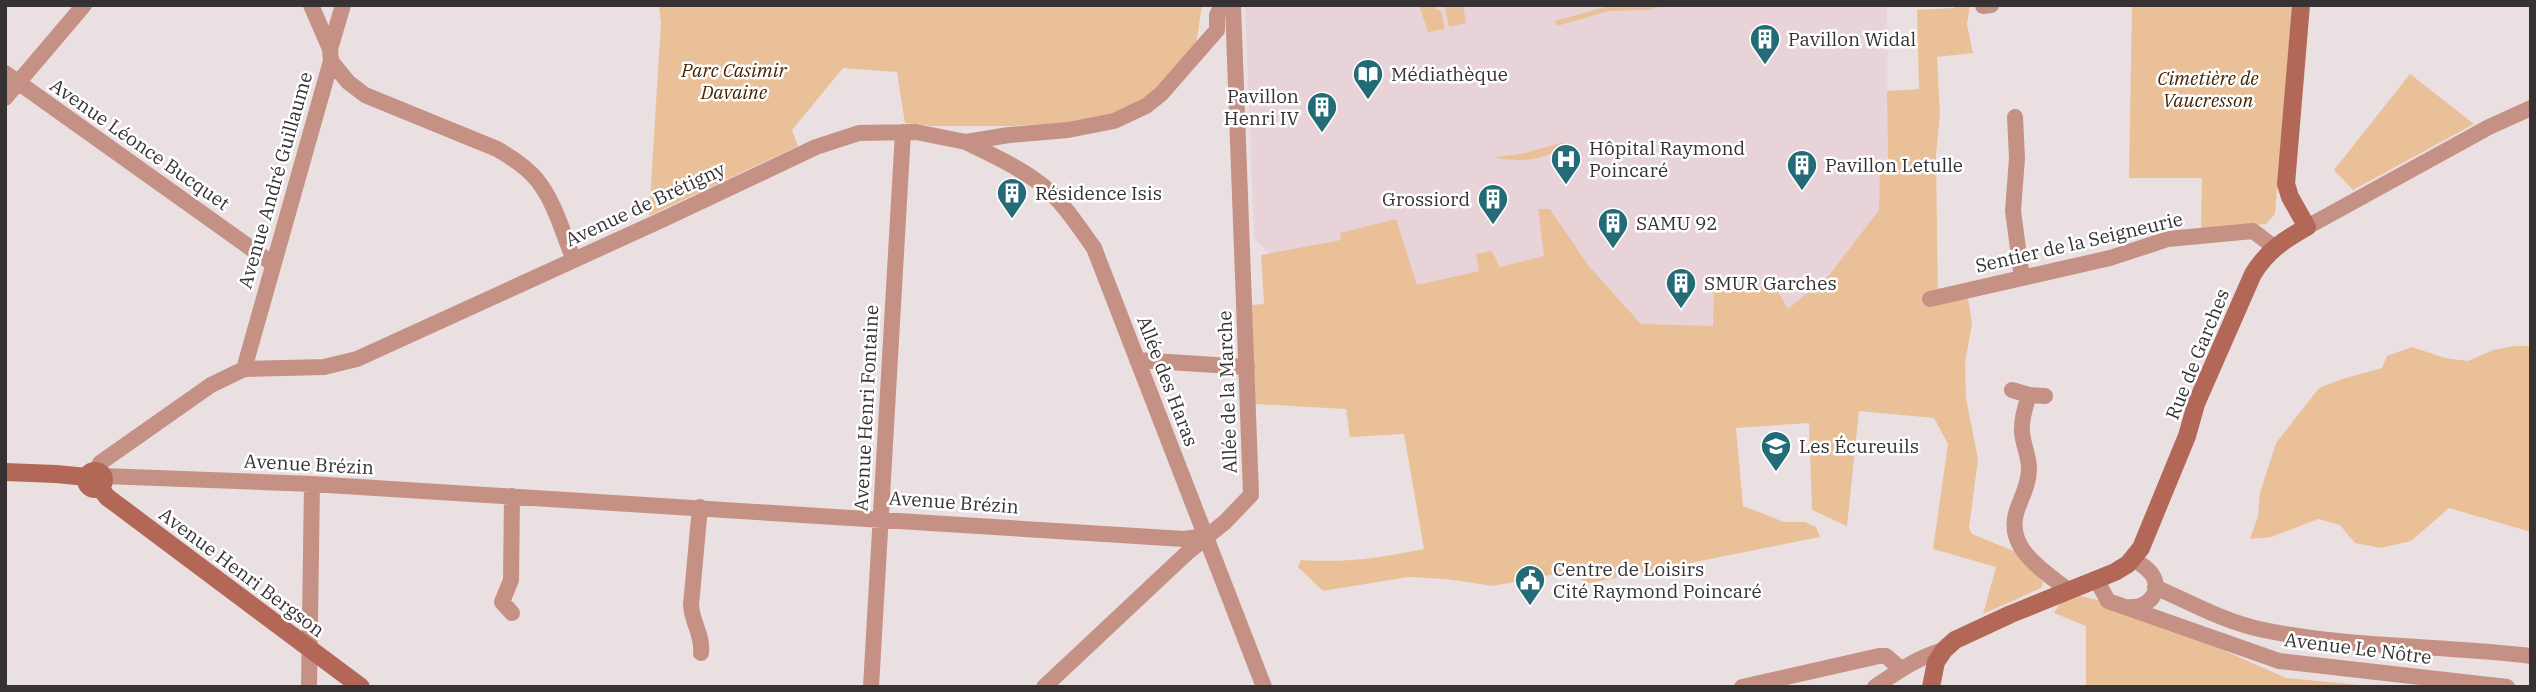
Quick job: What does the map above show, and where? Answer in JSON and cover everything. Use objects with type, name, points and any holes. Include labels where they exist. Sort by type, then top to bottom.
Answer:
[{"type":"street","points":[[5,97],[11,78],[84,5]]},
{"type":"street","points":[[311,5],[331,55],[348,82],[365,94],[497,149],[536,179],[550,202],[575,260]]},
{"type":"street","name":"Avenue André Guillaume","points":[[244,369],[343,5]]},
{"type":"street","name":"Avenue de Brétigny","points":[[97,478],[100,463],[211,385],[244,369],[324,367],[357,359],[816,147],[859,133],[903,132],[966,142],[1068,130],[1114,121],[1146,106],[1161,94],[1217,30],[1217,15],[1222,5]]},
{"type":"street","name":"Allée de la Marche","points":[[1044,687],[1205,536],[1225,522],[1251,495],[1233,5]]},
{"type":"street","points":[[2301,5],[2286,184],[2290,197],[2307,227]]},
{"type":"street","points":[[1217,30],[1235,32]]},
{"type":"street","name":"Avenue Léonce Bucquet","points":[[11,78],[273,264]]},
{"type":"street","name":"Rue de Garches","points":[[1945,648],[1960,637],[2115,572],[2133,558],[2146,537],[2187,436],[2196,404],[2249,284],[2265,256],[2274,247],[2489,127],[2531,108]]},
{"type":"street","points":[[2015,117],[2017,158],[2012,211],[2022,278]]},
{"type":"street","name":"Avenue Henri Fontaine","points":[[870,687],[903,132]]},
{"type":"street","name":"Allée des Haras","points":[[966,142],[1007,162],[1041,184],[1079,226],[1094,248],[1264,687]]},
{"type":"street","name":"Sentier de la Seigneurie","points":[[1930,299],[2110,258],[2158,241],[2179,237],[2253,231],[2274,247]]},
{"type":"street","points":[[1137,360],[1247,367]]},
{"type":"street","points":[[2012,390],[2037,396],[2021,427],[2028,456],[2028,481],[2016,512],[2014,530],[2022,549],[2034,564],[2068,590]]},
{"type":"street","points":[[5,472],[97,478]]},
{"type":"street","name":"Avenue Brézin","points":[[97,478],[312,484],[1184,539],[1205,536]]},
{"type":"street","name":"Avenue Henri Bergson","points":[[97,478],[107,497],[361,687]]},
{"type":"street","points":[[309,687],[312,484]]},
{"type":"street","points":[[512,496],[511,580],[502,602],[512,613]]},
{"type":"street","points":[[700,507],[691,605],[692,617],[702,641],[701,653]]},
{"type":"street","name":"Avenue Le Nôtre","points":[[2133,558],[2152,575],[2155,587],[2234,622],[2259,629],[2334,639],[2531,656]]},
{"type":"street","name":"Avenue Le Nôtre","points":[[2096,579],[2108,601],[2279,661],[2507,687]]},
{"type":"street","points":[[2128,607],[2144,605],[2153,597],[2155,587]]},
{"type":"street","points":[[1875,687],[1901,669],[1945,648]]},
{"type":"street","points":[[1931,687],[1936,662],[1945,648]]},
{"type":"street","points":[[1742,687],[1879,656],[1886,656],[1901,669]]},
{"type":"shaded area","name":"Hôpital Raymond Poincaré","points":[[1245,5],[1887,5],[1888,162],[1880,162],[1879,210],[1829,275],[1759,334],[1635,330],[1271,256],[1254,238]]},
{"type":"green space","name":"Parc Casimir Davaine","points":[[1202,5],[1196,45],[1159,91],[1100,121],[1013,126],[932,126],[905,123],[897,72],[843,68],[792,130],[798,146],[649,216],[661,23],[659,6]]},
{"type":"green space","points":[[1419,5],[1434,5],[1435,9],[1441,11],[1445,29],[1428,32]]},
{"type":"green space","points":[[1447,5],[1463,5],[1466,23],[1449,27],[1445,10]]},
{"type":"green space","points":[[1612,5],[1666,5],[1648,10],[1609,11],[1557,26],[1555,21]]},
{"type":"green space","points":[[1955,5],[1970,5],[1967,24],[1973,53],[1937,57],[1940,115],[1936,155],[1938,301],[1968,297],[1972,324],[1965,363],[1966,398],[1978,459],[1969,528],[1972,534],[2021,554],[2043,582],[2041,588],[1983,614],[1996,567],[1933,549],[1948,444],[1934,418],[1859,411],[1847,526],[1812,510],[1809,423],[1736,428],[1743,506],[1784,522],[1805,522],[1816,527],[1820,537],[1584,584],[1576,570],[1493,586],[1408,577],[1323,591],[1298,567],[1301,560],[1363,559],[1424,549],[1404,434],[1350,437],[1346,409],[1254,404],[1252,305],[1264,304],[1261,255],[1341,240],[1340,233],[1396,219],[1417,285],[1479,271],[1476,254],[1492,251],[1500,267],[1544,256],[1538,209],[1550,209],[1588,265],[1641,324],[1713,326],[1714,283],[1776,288],[1788,309],[1829,275],[1879,210],[1880,161],[1888,161],[1887,91],[1919,89],[1917,10],[1954,8]]},
{"type":"green space","name":"Cimetière de Vaucresson","points":[[2132,5],[2292,5],[2275,214],[2266,224],[2201,230],[2202,178],[2129,178]]},
{"type":"green space","points":[[2410,74],[2474,124],[2353,190],[2334,170]]},
{"type":"green space","points":[[1564,142],[1550,154],[1532,159],[1494,157],[1521,154]]},
{"type":"green space","points":[[2531,346],[2531,532],[2449,508],[2411,541],[2381,548],[2355,543],[2340,525],[2318,519],[2271,537],[2250,539],[2258,516],[2260,493],[2276,443],[2319,388],[2382,368],[2387,356],[2412,347],[2445,358],[2468,361],[2493,350]]},
{"type":"green space","points":[[2076,595],[2124,606],[2286,678],[2383,687],[2086,687],[2086,626],[2054,613],[2060,603]]},
{"type":"place","name":"Pavillon Widal","points":[[1765,66]]},
{"type":"place","name":"Médiathèque","points":[[1368,101]]},
{"type":"place","name":"Pavillon Henri IV","points":[[1322,134]]},
{"type":"place","name":"Hôpital Raymond Poincaré","points":[[1566,186]]},
{"type":"place","name":"Pavillon Letulle","points":[[1802,192]]},
{"type":"place","name":"Résidence Isis","points":[[1012,220]]},
{"type":"place","name":"Grossiord","points":[[1493,226]]},
{"type":"place","name":"SAMU 92","points":[[1613,250]]},
{"type":"place","name":"SMUR Garches","points":[[1681,310]]},
{"type":"place","name":"Les Écureuils","points":[[1776,473]]},
{"type":"place","name":"Centre de Loisirs Cité Raymond Poincaré","points":[[1530,607]]}]
